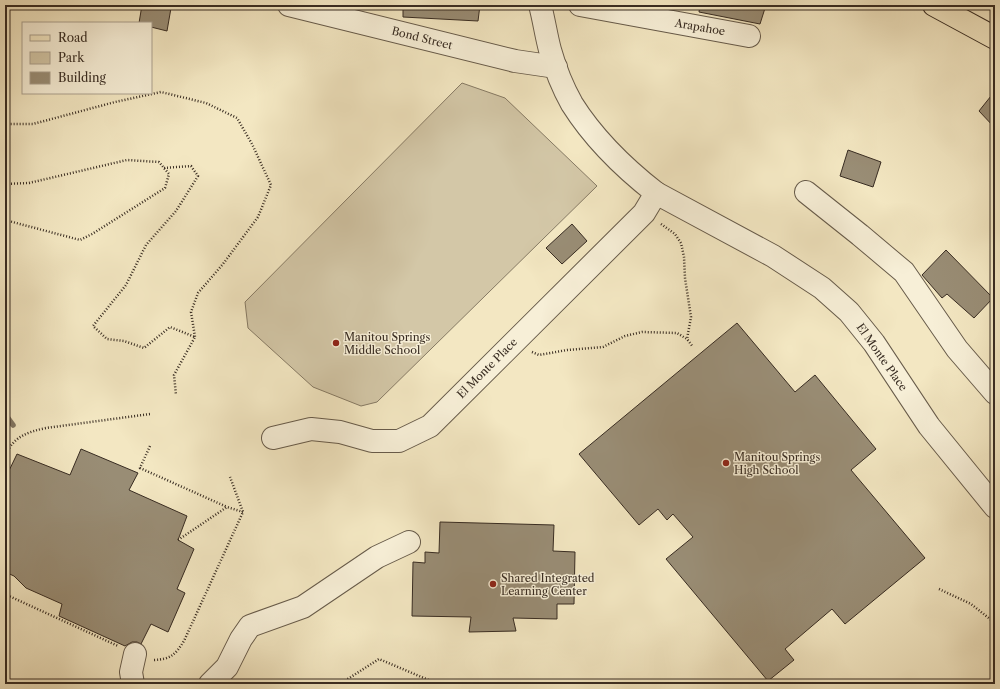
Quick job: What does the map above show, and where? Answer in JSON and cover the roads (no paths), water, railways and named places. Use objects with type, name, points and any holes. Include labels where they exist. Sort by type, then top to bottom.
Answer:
[{"type":"main road","points":[[934,5],[995,38]]},
{"type":"street","name":"Bond Street","points":[[289,5],[515,61],[556,66]]},
{"type":"street","name":"El Monte Place","points":[[540,5],[550,50],[572,104],[603,145],[636,177],[656,193],[773,256],[817,284],[849,312],[874,343],[930,426],[995,507]]},
{"type":"street","name":"Arapahoe","points":[[580,5],[749,36]]},
{"type":"street","points":[[806,192],[904,272],[957,349],[995,392]]},
{"type":"street","name":"El Monte Place","points":[[273,438],[311,429],[340,432],[372,441],[399,441],[430,426],[644,213],[656,193]]},
{"type":"street","points":[[210,684],[227,667],[241,639],[250,626],[303,606],[377,557],[409,542]]},
{"type":"street","points":[[132,684],[131,672],[136,654]]},
{"type":"waterway","points":[[5,414],[13,425]]},
{"type":"place","name":"Manitou Springs Middle School","points":[[336,343]]},
{"type":"place","name":"Manitou Springs High School","points":[[726,463]]},
{"type":"place","name":"Shared Integrated Learning Center","points":[[493,584]]}]
